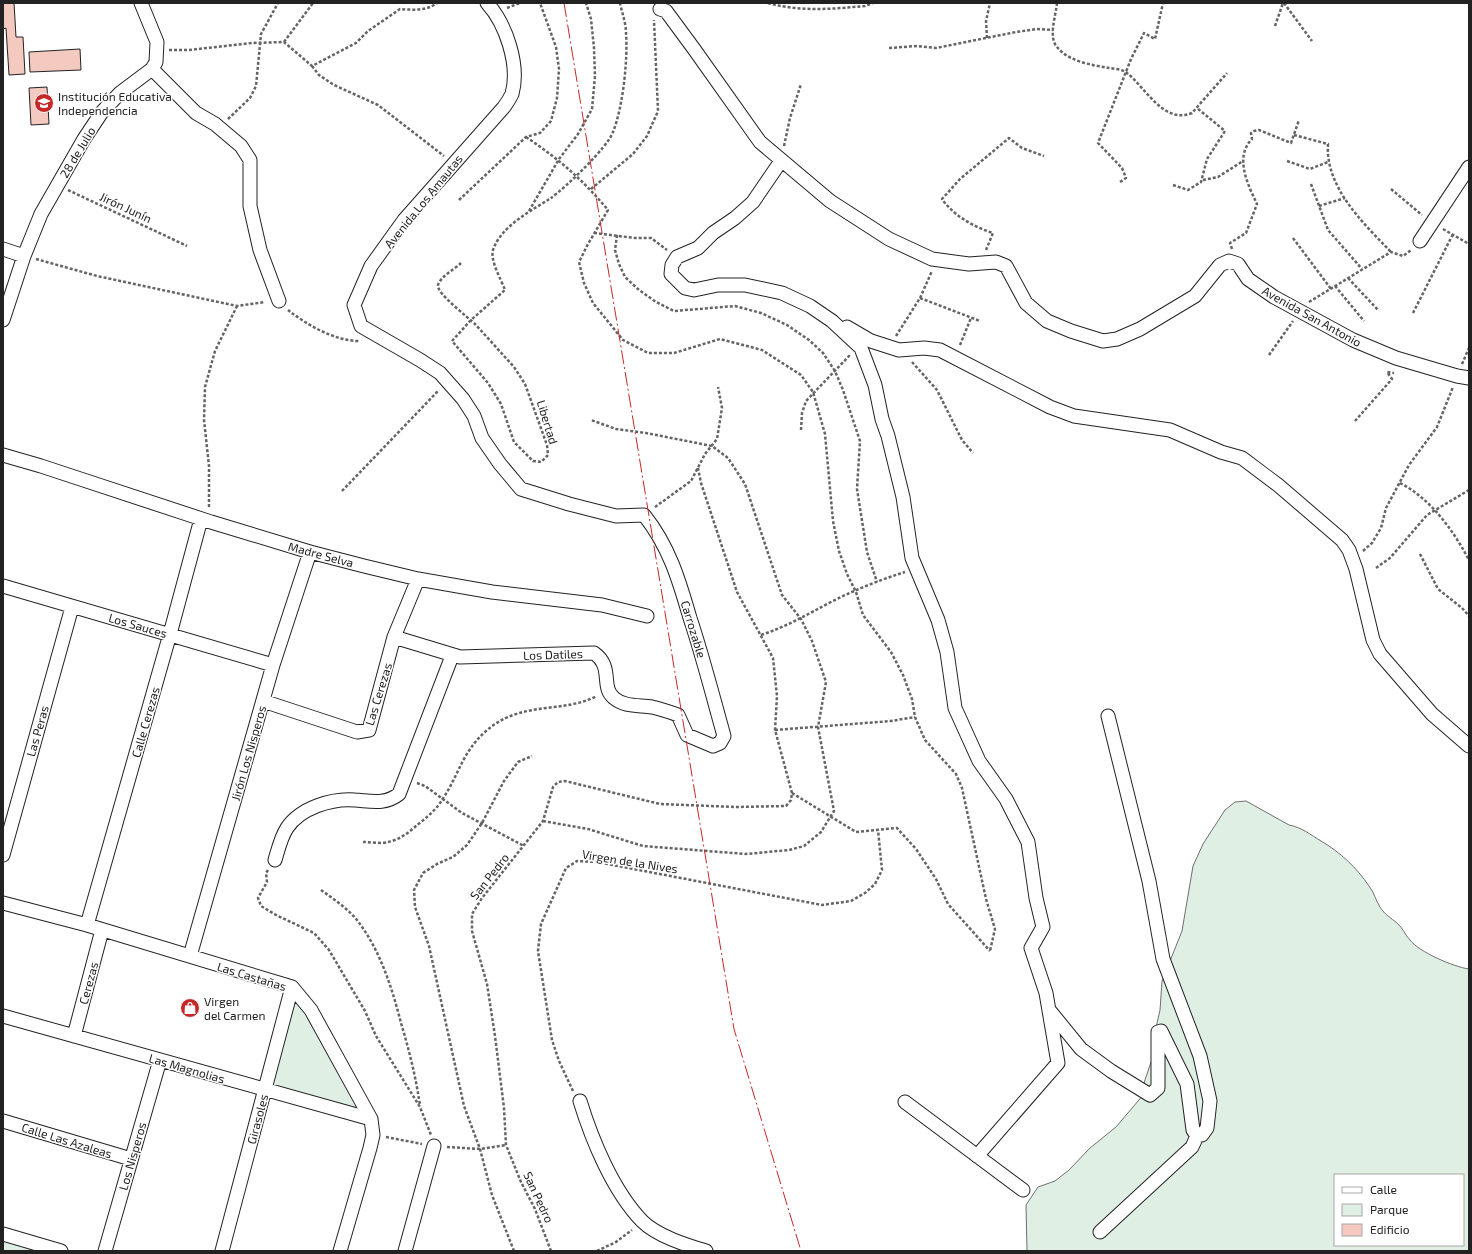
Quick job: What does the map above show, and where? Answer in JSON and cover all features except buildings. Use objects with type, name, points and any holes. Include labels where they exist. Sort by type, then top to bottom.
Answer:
[{"type":"street","points":[[142,3],[157,42],[156,62],[152,69],[196,113],[220,128],[241,146],[250,160],[250,206],[260,250],[279,301]]},
{"type":"street","name":"Avenida Los Amautas","points":[[487,3],[500,20],[509,43],[513,75],[511,95],[504,108],[452,164],[404,220],[371,266],[354,305],[361,326],[440,373],[474,416],[482,438],[500,464],[521,489],[569,504],[616,516],[644,515]]},
{"type":"street","points":[[660,9],[666,11],[760,142],[830,201],[889,239],[932,259],[969,264],[996,262],[1006,266],[1026,303],[1047,321],[1071,331],[1103,341],[1117,339],[1140,329],[1195,296],[1220,265],[1231,262]]},
{"type":"street","name":"28 de Julio","points":[[3,320],[24,256],[41,214],[57,185],[102,112],[120,93],[152,69]]},
{"type":"street","points":[[781,161],[753,202],[735,218],[713,233],[698,248],[677,257],[672,265],[671,274],[685,288],[694,290],[718,285],[745,285],[782,293],[810,306],[871,341],[894,348],[924,348],[940,350],[1050,407],[1074,416],[1170,430],[1222,452],[1242,458],[1260,471],[1342,540],[1349,550],[1356,569],[1373,640],[1380,654],[1432,714],[1469,746]]},
{"type":"street","points":[[1420,241],[1467,174]]},
{"type":"street","points":[[3,249],[24,256]]},
{"type":"street","name":"Avenida San Antonio","points":[[1231,262],[1238,264],[1248,279],[1274,297],[1353,340],[1386,355],[1463,377]]},
{"type":"street","points":[[810,306],[832,321],[861,348],[875,385],[882,419],[904,497],[912,558],[938,620],[947,652],[955,708],[979,761],[1006,799],[1028,842],[1036,898],[1043,927],[1031,948],[1046,993],[1058,1063],[977,1156]]},
{"type":"street","name":"Madre Selva","points":[[3,455],[310,552],[418,579],[492,592],[602,605],[648,616]]},
{"type":"street","name":"Carrozable","points":[[609,691],[612,698],[620,703],[652,707],[678,715],[687,735],[713,746],[720,743],[724,736],[703,657],[678,576],[658,532],[644,515]]},
{"type":"street","name":"Calle Cerezas","points":[[87,925],[170,634],[206,520]]},
{"type":"street","name":"Jirón Los Nisperos","points":[[190,956],[273,665],[310,552]]},
{"type":"street","name":"Las Cerezas","points":[[263,701],[357,732],[369,730],[394,637],[418,579]]},
{"type":"street","name":"Los Sauces","points":[[3,586],[273,665]]},
{"type":"street","name":"Las Peras","points":[[3,855],[72,607]]},
{"type":"street","name":"Los Datiles","points":[[394,637],[452,656],[484,657],[532,654],[594,653],[602,658],[606,667],[609,691]]},
{"type":"street","points":[[275,860],[287,828],[304,812],[321,804],[354,800],[383,802],[392,800],[399,794],[452,656]]},
{"type":"street","points":[[1100,1232],[1192,1147],[1197,1136],[1202,1135],[1207,1128],[1210,1101],[1200,1056],[1164,959],[1148,881],[1108,716]]},
{"type":"street","name":"Las Castañas","points":[[3,903],[87,925],[292,987],[311,1010],[371,1119],[373,1135],[372,1141],[340,1251]]},
{"type":"street","name":"Cerezas","points":[[74,1036],[102,930]]},
{"type":"street","name":"Girasoles","points":[[222,1251],[292,987]]},
{"type":"street","points":[[1049,1010],[1081,1049],[1111,1071],[1150,1095],[1158,1088],[1158,1032],[1161,1031],[1187,1084],[1193,1130],[1197,1136]]},
{"type":"street","name":"Las Magnolias","points":[[3,1016],[371,1119]]},
{"type":"street","name":"Los Nisperos","points":[[105,1251],[160,1060]]},
{"type":"street","points":[[580,1101],[602,1157],[619,1188],[643,1222],[670,1238],[706,1251]]},
{"type":"street","points":[[906,1102],[1023,1190]]},
{"type":"street","name":"Calle Las Azaleas","points":[[3,1121],[131,1159]]},
{"type":"street","points":[[405,1251],[434,1146]]},
{"type":"street","points":[[3,1234],[61,1251]]},
{"type":"path","points":[[220,128],[250,98],[256,86],[261,34],[278,3]]},
{"type":"path","points":[[284,42],[313,3]]},
{"type":"path","points":[[312,66],[356,43],[368,31],[400,9],[415,10],[432,7],[437,3]]},
{"type":"path","points":[[459,200],[526,137],[540,133],[551,121],[558,98],[559,69],[556,47],[540,3]]},
{"type":"path","points":[[528,213],[559,159],[578,134],[592,110],[595,76],[594,48],[591,19],[586,3]]},
{"type":"path","points":[[471,320],[505,290],[492,256],[494,249],[505,231],[553,196],[589,164],[613,133],[621,98],[625,59],[626,32],[620,3]]},
{"type":"path","points":[[768,3],[788,9],[865,6],[873,3]]},
{"type":"path","points":[[987,38],[986,20],[990,3]]},
{"type":"path","points":[[1058,3],[1053,30],[1053,42],[1057,48],[1080,62],[1126,72],[1150,97],[1168,111],[1176,115],[1185,116],[1192,113],[1227,73]]},
{"type":"path","points":[[1120,182],[1126,178],[1122,168],[1098,143],[1126,72],[1144,33],[1155,39],[1162,3]]},
{"type":"path","points":[[1275,26],[1284,3]]},
{"type":"path","points":[[1284,3],[1312,42]]},
{"type":"path","points":[[591,190],[633,154],[647,136],[658,111],[654,19],[660,9]]},
{"type":"path","points":[[888,48],[916,46],[936,48],[1037,29],[1053,30]]},
{"type":"path","points":[[157,50],[189,50],[284,42],[312,66],[319,75],[334,85],[378,105],[415,135],[434,147],[452,164]]},
{"type":"path","points":[[781,161],[790,118],[800,84]]},
{"type":"path","points":[[1197,108],[1225,131],[1207,159],[1203,180]]},
{"type":"path","points":[[1231,262],[1234,253],[1230,243],[1246,233],[1257,204],[1249,188],[1243,161],[1246,145],[1252,139],[1251,134],[1254,131],[1259,130],[1291,143],[1299,120]]},
{"type":"path","points":[[1294,135],[1328,144],[1328,162],[1345,198],[1366,227],[1390,252],[1403,256],[1406,255],[1420,241]]},
{"type":"path","points":[[526,137],[559,159],[576,174],[608,210],[594,233],[580,262],[584,283],[593,303],[623,340],[648,353],[674,353],[720,339],[762,350],[801,375],[813,392],[825,434],[833,521],[839,551],[847,574],[856,592],[863,616],[891,652],[904,675],[912,699],[915,717],[925,740],[956,774],[962,788],[986,899],[995,929],[990,950],[948,904],[936,879],[916,849],[897,828],[856,832],[829,817],[792,793],[775,730],[777,696],[773,658],[737,592],[705,498],[698,468]]},
{"type":"path","points":[[981,263],[993,233],[977,228],[958,215],[942,199],[960,179],[1008,138],[1022,148],[1044,156]]},
{"type":"path","points":[[1173,185],[1188,190],[1203,180],[1218,177],[1243,161]]},
{"type":"path","points":[[1287,161],[1310,169],[1328,162]]},
{"type":"path","points":[[1311,184],[1331,234],[1362,269]]},
{"type":"path","name":"Jirón Junín","points":[[57,185],[187,246]]},
{"type":"path","points":[[1319,206],[1345,198]]},
{"type":"path","points":[[594,233],[635,238],[651,238],[677,257]]},
{"type":"path","points":[[1413,313],[1453,234]]},
{"type":"path","points":[[617,235],[615,250],[625,277],[639,290],[656,302],[674,311],[735,306],[761,313],[788,325],[809,340],[823,353],[835,371],[850,408],[860,441],[857,489],[867,552],[877,582]]},
{"type":"path","points":[[1293,238],[1331,288]]},
{"type":"path","points":[[1304,314],[1307,310],[1303,306],[1390,252]]},
{"type":"path","points":[[24,256],[97,276],[237,306],[279,301],[290,311],[319,330],[349,341],[364,341]]},
{"type":"path","points":[[937,260],[920,298],[894,348],[937,390],[962,440],[973,453]]},
{"type":"path","name":"Libertad","points":[[462,263],[442,280],[438,287],[442,294],[471,320],[514,367],[525,384],[547,445],[548,455],[541,462],[533,461],[514,442],[501,404],[488,383],[452,341],[471,320]]},
{"type":"path","points":[[1348,278],[1378,310]]},
{"type":"path","points":[[1335,286],[1364,321]]},
{"type":"path","points":[[920,298],[980,321]]},
{"type":"path","points":[[206,520],[209,466],[204,420],[205,387],[215,351],[237,306]]},
{"type":"path","points":[[1269,355],[1296,317],[1291,306]]},
{"type":"path","points":[[954,357],[972,318]]},
{"type":"path","points":[[801,430],[802,413],[806,401],[813,392],[854,352],[861,348]]},
{"type":"path","points":[[1355,421],[1392,379],[1387,372],[1395,373],[1398,369]]},
{"type":"path","points":[[1361,553],[1372,544],[1381,528],[1386,508],[1409,466],[1437,427],[1463,377]]},
{"type":"path","points":[[342,492],[447,383]]},
{"type":"path","points":[[644,515],[691,481],[717,439],[722,408],[718,387]]},
{"type":"path","points":[[543,821],[588,829],[643,846],[746,854],[789,850],[804,846],[821,832],[834,811],[818,728],[826,682],[812,641],[800,619],[782,595],[745,484],[728,458],[712,446],[646,433],[616,429],[591,420]]},
{"type":"path","points":[[1400,483],[1415,491],[1435,510],[1461,545],[1469,560]]},
{"type":"path","points":[[1376,568],[1390,558],[1420,522],[1435,510],[1469,490]]},
{"type":"path","points":[[1420,554],[1438,589],[1462,608],[1469,616]]},
{"type":"path","points":[[761,635],[788,626],[832,602],[877,582],[916,569]]},
{"type":"path","points":[[363,842],[387,843],[406,835],[433,812],[442,800],[469,748],[486,731],[500,720],[527,710],[587,701],[609,691]]},
{"type":"path","points":[[775,730],[818,728],[891,721],[915,717]]},
{"type":"path","points":[[514,1251],[492,1196],[480,1149],[464,1106],[428,946],[415,907],[414,890],[423,874],[437,864],[454,857],[467,845],[482,823],[504,781],[518,762],[532,756]]},
{"type":"path","points":[[406,778],[425,786],[442,800],[462,813],[524,846]]},
{"type":"path","name":"San Pedro","points":[[551,1251],[536,1209],[521,1182],[506,1145],[504,1108],[487,984],[472,932],[472,914],[482,898],[543,821],[553,787],[558,782],[565,781],[641,800],[680,806],[786,806],[791,800],[792,793]]},
{"type":"path","name":"Virgen de la Nives","points":[[580,1101],[569,1085],[552,1040],[538,951],[541,924],[566,868],[577,861],[597,862],[822,904],[851,901],[865,893],[875,884],[882,870],[878,830]]},
{"type":"path","points":[[275,860],[266,873],[267,882],[258,898],[261,906],[276,915],[314,933],[330,950],[365,1010],[376,1036],[420,1108]]},
{"type":"path","points":[[321,890],[339,903],[359,923],[372,941],[395,998],[410,1053],[420,1108],[434,1146]]},
{"type":"path","points":[[597,1251],[616,1242],[643,1222]]},
{"type":"green space","points":[[1246,801],[1328,845],[1348,861],[1359,873],[1371,888],[1382,910],[1399,925],[1415,945],[1437,958],[1469,969],[1469,1251],[1027,1251],[1026,1205],[1038,1187],[1055,1181],[1069,1170],[1090,1148],[1116,1127],[1144,1094],[1144,1083],[1152,1059],[1155,1032],[1160,1010],[1162,981],[1182,931],[1193,866],[1203,844],[1225,810],[1235,802]]},
{"type":"green space","points":[[294,998],[301,1003],[360,1111],[270,1087]]},
{"type":"green space","points":[[3,1234],[61,1251],[3,1251]]},
{"type":"power","points":[[564,3],[734,1029],[801,1251]]},
{"type":"place","name":"Institución Educativa Independencia","points":[[44,103]]},
{"type":"place","name":"Virgen del Carmen","points":[[190,1008]]}]
